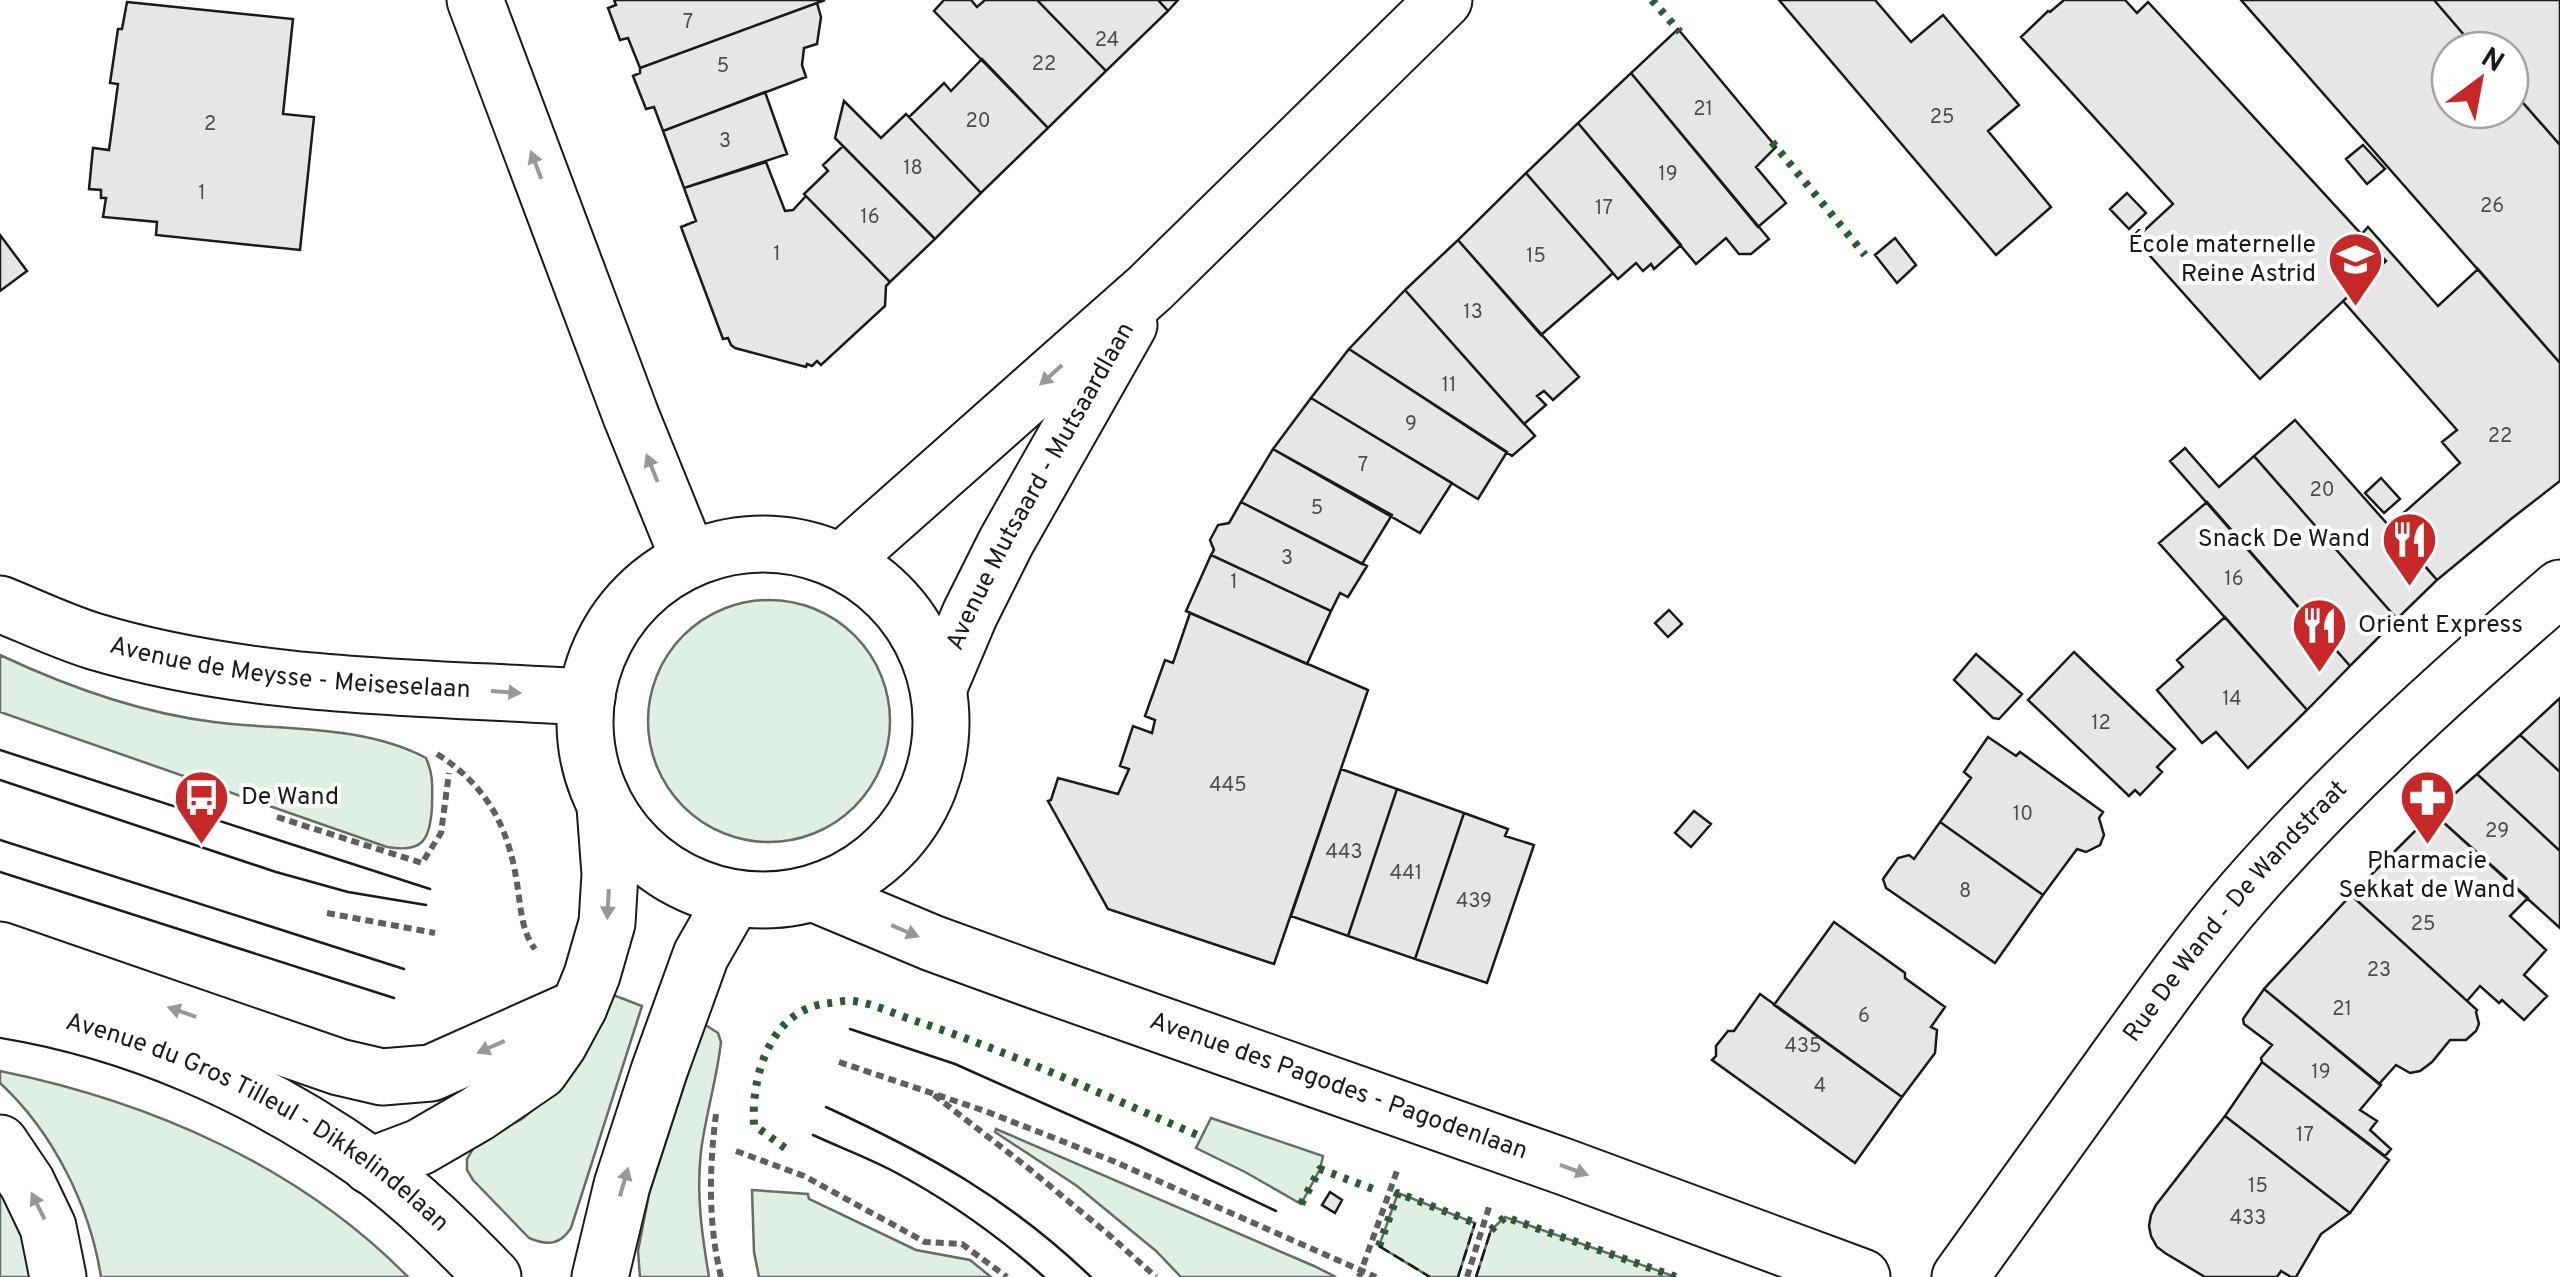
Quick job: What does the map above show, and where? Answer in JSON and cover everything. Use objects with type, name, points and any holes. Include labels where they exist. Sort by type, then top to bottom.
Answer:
[{"type":"main road","points":[[475,0],[689,559]]},
{"type":"main road","name":"Avenue Mutsaard - Mutsaardlaan","points":[[842,560],[1150,288],[1444,0]]},
{"type":"main road","name":"Avenue Mutsaard - Mutsaardlaan","points":[[939,687],[1006,542],[1150,288]]},
{"type":"main road","points":[[740,544],[791,545],[842,560],[891,597],[928,656],[939,687],[941,742],[936,770],[920,809],[896,844],[861,873],[815,894],[774,900],[733,899],[682,882],[638,850],[605,807],[589,767],[584,728],[590,674],[611,626],[645,586],[689,559],[740,544]]},
{"type":"main road","name":"Rue De Wand - De Wandstraat","points":[[1960,1277],[2170,985],[2242,895],[2353,776],[2474,662],[2560,588]]},
{"type":"main road","name":"Avenue de Meysse - Meiseselaan","points":[[0,604],[89,640],[201,667],[296,681],[587,698]]},
{"type":"main road","points":[[370,1166],[420,1147],[463,1122],[540,1070],[560,1044],[596,966],[607,923],[610,874],[605,807]]},
{"type":"main road","name":"Avenue des Pagodes - Pagodenlaan","points":[[815,894],[968,956],[1565,1167],[1862,1277]]},
{"type":"main road","points":[[600,1277],[622,1185],[659,1071],[701,955],[733,899]]},
{"type":"main road","points":[[0,950],[339,1067],[382,1077],[431,1073],[579,1006]]},
{"type":"main road","name":"Avenue du Gros Tilleul - Dikkelindelaan","points":[[8,1009],[117,1037],[206,1070],[290,1113],[370,1166],[443,1226],[492,1277]]},
{"type":"main road","points":[[0,1143],[48,1227],[58,1277]]},
{"type":"path","points":[[278,816],[422,863],[441,833],[448,773]]},
{"type":"path","points":[[327,913],[436,933]]},
{"type":"path","points":[[839,1062],[929,1091],[1112,1162],[1376,1277]]},
{"type":"path","points":[[929,1091],[1040,1178],[1156,1277]]},
{"type":"path","points":[[736,1151],[804,1176],[924,1242],[962,1244],[1007,1277]]},
{"type":"path","points":[[1360,1273],[1401,1161]]},
{"type":"path","points":[[1467,1277],[1492,1200]]},
{"type":"green space","points":[[769,600],[815,610],[854,636],[880,675],[890,721],[880,767],[854,806],[815,832],[769,842],[723,832],[684,806],[658,767],[648,721],[658,675],[684,636],[723,610]]},
{"type":"green space","points":[[0,655],[77,687],[159,712],[214,722],[349,734],[401,747],[426,758],[430,770],[432,807],[426,836],[409,848],[387,847],[0,712]]},
{"type":"green space","points":[[608,993],[642,1006],[571,1228],[558,1241],[536,1241],[473,1180],[467,1170],[467,1159],[484,1139],[522,1119],[546,1099]]},
{"type":"green space","points":[[704,1024],[718,1033],[721,1042],[703,1137],[699,1183],[709,1277],[640,1277],[638,1251],[649,1194]]},
{"type":"green space","points":[[0,1071],[112,1101],[220,1144],[319,1202],[408,1277],[101,1277],[88,1224],[66,1172],[37,1124],[0,1083]]},
{"type":"green space","points":[[1211,1118],[1323,1156],[1301,1204],[1196,1148]]},
{"type":"green space","points":[[996,1129],[1336,1277],[1181,1277],[1156,1251],[1077,1186],[995,1132]]},
{"type":"green space","points":[[0,1188],[23,1237],[33,1277],[0,1277]]},
{"type":"green space","points":[[752,1190],[808,1194],[809,1199],[916,1250],[970,1260],[991,1277],[759,1277]]},
{"type":"green space","points":[[1398,1193],[1475,1223],[1458,1277],[1430,1277],[1379,1246]]},
{"type":"green space","points":[[1505,1217],[1676,1277],[1476,1277],[1491,1230]]},
{"type":"building","points":[[614,0],[825,0],[640,68],[628,38],[620,40],[608,8],[616,5]]},
{"type":"building","points":[[944,0],[971,0],[977,7],[985,0],[1037,0],[1106,71],[1048,128],[934,11]]},
{"type":"building","points":[[1037,0],[1158,0],[1168,11],[1106,71]]},
{"type":"building","points":[[1158,0],[1178,0],[1168,11]]},
{"type":"building","points":[[1779,0],[1875,0],[1911,42],[1943,15],[2019,105],[1988,131],[2051,207],[1996,255]]},
{"type":"building","points":[[2064,0],[2125,0],[2137,13],[2148,2],[2386,261],[2260,379],[2135,239],[2173,204],[2021,37]]},
{"type":"building","points":[[2241,0],[2434,0],[2460,30],[2430,30],[2430,130],[2530,130],[2530,111],[2560,145],[2560,363]]},
{"type":"building","points":[[2434,0],[2560,0],[2560,145],[2530,111],[2530,30],[2460,30]]},
{"type":"building","points":[[127,2],[293,19],[283,114],[314,117],[300,250],[156,235],[157,222],[103,217],[106,198],[101,198],[101,190],[89,189],[93,148],[109,150],[118,84],[110,83],[118,29],[122,29]]},
{"type":"building","points":[[817,3],[821,17],[817,44],[804,48],[802,65],[806,77],[663,131],[654,107],[646,109],[633,76],[640,73],[640,68]]},
{"type":"building","points":[[1678,29],[1776,147],[1756,167],[1786,203],[1758,227],[1631,73]]},
{"type":"building","points":[[982,59],[1048,128],[981,193],[909,117],[944,83],[951,91]]},
{"type":"building","points":[[1631,73],[1769,239],[1751,254],[1739,254],[1726,238],[1696,264],[1578,123]]},
{"type":"building","points":[[765,92],[787,154],[684,188],[663,131]]},
{"type":"building","points":[[844,101],[881,138],[906,114],[981,193],[935,239],[835,138]]},
{"type":"building","points":[[1578,123],[1681,245],[1654,269],[1651,264],[1643,271],[1636,263],[1618,279],[1526,173]]},
{"type":"building","points":[[2363,145],[2385,169],[2367,184],[2346,159]]},
{"type":"building","points":[[843,146],[935,239],[890,282],[804,194],[828,171],[823,165]]},
{"type":"building","points":[[766,162],[785,211],[793,210],[806,196],[890,282],[886,286],[885,306],[821,365],[817,361],[806,367],[735,348],[728,338],[723,339],[681,227],[696,221],[684,188]]},
{"type":"building","points":[[1526,173],[1613,273],[1541,335],[1458,240]]},
{"type":"building","points":[[2127,193],[2146,213],[2129,229],[2110,209]]},
{"type":"building","points":[[2368,227],[2438,306],[2478,269],[2560,363],[2560,481],[2437,580],[2390,525],[2460,463],[2442,442],[2457,430],[2343,301],[2386,261],[2361,235]]},
{"type":"building","points":[[0,235],[27,271],[0,291]]},
{"type":"building","points":[[1895,238],[1916,265],[1897,283],[1875,255]]},
{"type":"building","points":[[1458,240],[1579,377],[1553,400],[1544,391],[1537,396],[1546,405],[1524,424],[1405,290]]},
{"type":"building","points":[[1405,290],[1535,436],[1512,456],[1349,349]]},
{"type":"building","points":[[1349,349],[1507,452],[1478,499],[1311,398]]},
{"type":"building","points":[[1311,398],[1452,483],[1420,533],[1273,449]]},
{"type":"building","points":[[2295,420],[2437,580],[2397,619],[2254,456]]},
{"type":"building","points":[[2185,448],[2219,487],[2254,456],[2397,619],[2350,666],[2170,461]]},
{"type":"building","points":[[1273,449],[1392,515],[1362,564],[1241,502]]},
{"type":"building","points":[[2381,478],[2400,499],[2384,513],[2365,493]]},
{"type":"building","points":[[1241,502],[1367,566],[1348,597],[1340,593],[1331,611],[1211,555],[1214,550],[1210,540],[1218,525],[1229,523]]},
{"type":"building","points":[[2207,502],[2350,666],[2307,710],[2159,543]]},
{"type":"building","points":[[1211,555],[1331,611],[1307,664],[1186,611]]},
{"type":"building","points":[[1669,610],[1682,624],[1668,637],[1655,623]]},
{"type":"building","points":[[1190,613],[1368,690],[1274,964],[1108,909],[1048,801],[1058,778],[1118,794],[1129,769],[1120,766],[1133,726],[1152,733],[1155,720],[1145,716],[1165,660],[1173,663]]},
{"type":"building","points":[[2225,617],[2307,710],[2248,768],[2216,732],[2202,743],[2157,690],[2183,667],[2177,660]]},
{"type":"building","points":[[2074,652],[2175,749],[2157,767],[2162,772],[2140,795],[2135,790],[2129,796],[2028,700]]},
{"type":"building","points":[[1976,654],[2022,694],[1999,719],[1993,718],[1954,680]]},
{"type":"building","points":[[2560,698],[2560,772],[2520,735]]},
{"type":"building","points":[[2520,735],[2560,772],[2560,851],[2477,774]]},
{"type":"building","points":[[1988,737],[2016,756],[2020,752],[2103,812],[2099,818],[2104,835],[2100,845],[2086,852],[2077,849],[2043,895],[1940,822],[1971,778],[1964,772]]},
{"type":"building","points":[[1341,769],[1397,789],[1348,936],[1291,916]]},
{"type":"building","points":[[2477,774],[2560,851],[2560,928],[2433,813]]},
{"type":"building","points":[[1397,789],[1464,813],[1415,959],[1348,936]]},
{"type":"building","points":[[1694,811],[1711,824],[1691,847],[1675,833]]},
{"type":"building","points":[[1464,813],[1508,829],[1505,836],[1534,845],[1487,983],[1415,959]]},
{"type":"building","points":[[2433,813],[2528,898],[2510,916],[2546,950],[2524,975],[2547,996],[2524,1020],[2480,986],[2467,1001],[2351,895]]},
{"type":"building","points":[[1940,822],[2043,895],[1995,963],[1886,888],[1883,879],[1898,858],[1909,855],[1914,859]]},
{"type":"building","points":[[2351,895],[2477,1010],[2479,1024],[2466,1040],[2450,1040],[2420,1071],[2410,1073],[2396,1065],[2379,1084],[2264,989]]},
{"type":"building","points":[[1834,922],[1945,1007],[1931,1027],[1937,1030],[1935,1053],[1902,1097],[1774,1005]]},
{"type":"building","points":[[2264,989],[2381,1085],[2360,1110],[2377,1121],[2370,1130],[2391,1149],[2385,1156],[2262,1062],[2272,1045],[2244,1024],[2243,1019]]},
{"type":"building","points":[[1760,994],[1902,1097],[1855,1163],[1712,1060],[1716,1046],[1728,1031],[1734,1031]]},
{"type":"building","points":[[2262,1062],[2389,1160],[2350,1213],[2225,1116]]},
{"type":"building","points":[[2225,1116],[2350,1213],[2321,1234],[2296,1277],[2281,1271],[2277,1277],[2205,1277],[2157,1247],[2151,1236],[2149,1226],[2156,1205]]},
{"type":"building","points":[[1330,1192],[1342,1200],[1335,1213],[1322,1205]]},
{"type":"tram line","points":[[0,750],[430,889]]},
{"type":"tram line","points":[[0,780],[276,872],[348,892],[426,905]]},
{"type":"tram line","points":[[0,840],[404,969]]},
{"type":"tram line","points":[[0,872],[394,998]]},
{"type":"tram line","points":[[850,1029],[955,1064],[1276,1211]]},
{"type":"tram line","points":[[826,1107],[966,1180],[1029,1223],[1091,1277]]},
{"type":"tram line","points":[[813,1135],[882,1165],[932,1193],[1044,1277]]},
{"type":"hedge","points":[[1652,0],[1680,32]]},
{"type":"hedge","points":[[1772,142],[1865,255]]},
{"type":"hedge","points":[[785,1148],[754,1125],[756,1086],[769,1047],[793,1017],[810,1008],[847,1001],[877,1007],[990,1048],[1202,1137]]},
{"type":"hedge","points":[[1301,1204],[1320,1169],[1373,1189]]},
{"type":"hedge","points":[[1379,1246],[1398,1193],[1475,1223]]},
{"type":"hedge","points":[[1491,1230],[1505,1217],[1676,1277]]},
{"type":"fence","points":[[1458,1277],[1475,1223]]},
{"type":"fence","points":[[1476,1277],[1491,1230]]},
{"type":"fence","points":[[1379,1246],[1430,1277]]},
{"type":"place","name":"École maternelle Reine Astrid","points":[[2355,309]]},
{"type":"place","name":"Snack De Wand","points":[[2409,589]]},
{"type":"place","name":"Orient Express","points":[[2319,675]]},
{"type":"place","name":"De Wand","points":[[202,847]]},
{"type":"place","name":"Pharmacie Sekkat de Wand","points":[[2427,847]]}]
